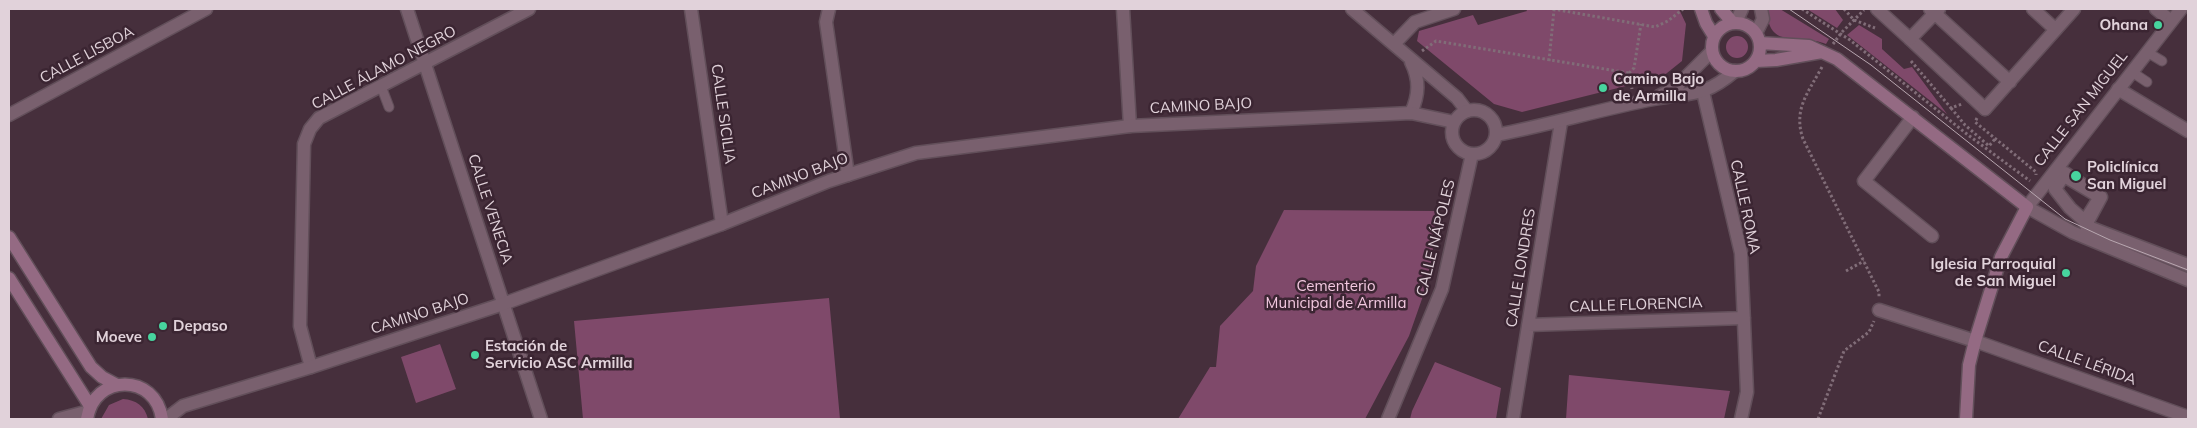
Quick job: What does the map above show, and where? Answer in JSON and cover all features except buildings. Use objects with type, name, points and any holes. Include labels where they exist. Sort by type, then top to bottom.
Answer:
[{"type":"main road","points":[[1701,9],[1706,23],[1714,36]]},
{"type":"main road","points":[[1720,9],[1734,22],[1748,25],[1758,38],[1760,52],[1756,61],[1748,68],[1735,71],[1720,66],[1712,51],[1714,36],[1722,27],[1734,22]]},
{"type":"main road","points":[[1758,38],[1809,46],[1826,53],[1848,66],[2027,207],[2001,257],[1975,341],[1969,365],[1966,419]]},
{"type":"main road","points":[[1756,61],[1826,53]]},
{"type":"main road","points":[[9,236],[91,367],[102,377],[117,385]]},
{"type":"main road","points":[[9,278],[89,412],[105,389],[129,384],[140,388],[157,402],[162,419]]},
{"type":"street","name":"CALLE LISBOA","points":[[9,116],[206,9]]},
{"type":"street","name":"CALLE VENECIA","points":[[407,9],[541,419]]},
{"type":"street","name":"CALLE ÁLAMO NEGRO","points":[[312,367],[300,326],[304,144],[310,129],[320,118],[529,9]]},
{"type":"street","name":"CALLE SICILIA","points":[[691,9],[722,224]]},
{"type":"street","points":[[829,9],[826,22],[848,175]]},
{"type":"street","points":[[1123,9],[1130,126]]},
{"type":"street","points":[[1352,9],[1457,98],[1467,111]]},
{"type":"street","points":[[1394,44],[1415,22],[1454,9]]},
{"type":"street","points":[[1734,22],[1742,9]]},
{"type":"street","points":[[1758,38],[1763,19],[1761,9]]},
{"type":"street","points":[[1877,9],[1985,109],[2074,9]]},
{"type":"street","points":[[2033,9],[2055,29]]},
{"type":"street","points":[[2156,9],[2171,21]]},
{"type":"street","name":"CALLE SAN MIGUEL","points":[[2027,207],[2181,9]]},
{"type":"street","points":[[1910,39],[1934,10],[2010,82]]},
{"type":"street","points":[[1655,99],[1675,88],[1712,51]]},
{"type":"street","points":[[1410,59],[1418,83],[1416,100],[1411,113]]},
{"type":"street","points":[[1496,135],[1561,122],[1655,99],[1703,92],[1723,81],[1735,71]]},
{"type":"street","points":[[2118,89],[2188,131]]},
{"type":"street","name":"CALLE ROMA","points":[[1703,92],[1741,253],[1747,392],[1741,419]]},
{"type":"street","points":[[1479,110],[1488,114],[1493,120],[1496,135],[1492,146],[1487,151],[1472,154],[1461,150],[1456,144],[1452,133],[1454,122],[1467,111],[1479,110]]},
{"type":"street","name":"CAMINO BAJO","points":[[166,419],[183,406],[312,367],[503,304],[722,224],[848,175],[916,153],[1130,126],[1411,113],[1454,122]]},
{"type":"street","points":[[1913,118],[1864,181],[1932,236]]},
{"type":"street","name":"CALLE LONDRES","points":[[1513,419],[1561,122]]},
{"type":"street","name":"CALLE NÁPOLES","points":[[1391,417],[1442,289],[1472,154]]},
{"type":"street","points":[[2086,224],[2101,197],[2064,175],[2055,189],[2086,224],[2188,265]]},
{"type":"street","points":[[2027,207],[2072,232],[2188,280]]},
{"type":"street","name":"CALLE LÉRIDA","points":[[1879,310],[1975,341],[2188,416]]},
{"type":"street","name":"CALLE FLORENCIA","points":[[1528,325],[1744,318]]},
{"type":"street","name":"CAMINO BAJO","points":[[157,402],[183,406]]},
{"type":"street","points":[[59,419],[89,412]]},
{"type":"lane","points":[[2147,52],[2162,61]]},
{"type":"lane","points":[[2132,72],[2147,82]]},
{"type":"lane","points":[[382,86],[389,107]]},
{"type":"path","points":[[1549,61],[1554,9],[1655,26],[1668,21],[1683,9]]},
{"type":"path","points":[[1802,9],[1840,34],[2028,181],[2036,180],[2036,172],[1975,122],[1985,109]]},
{"type":"path","points":[[1844,9],[1854,20],[1878,29]]},
{"type":"path","points":[[1818,419],[1844,351],[1868,332],[1879,310],[1879,292],[1803,139],[1798,124],[1800,108],[1826,53],[1840,34],[1866,9]]},
{"type":"path","points":[[1410,59],[1436,41],[1629,73],[1634,68],[1641,24]]},
{"type":"path","points":[[1906,57],[1965,125],[1989,146],[1995,139]]},
{"type":"path","points":[[1951,108],[1974,99]]},
{"type":"path","points":[[1846,271],[1864,261]]},
{"type":"green space","points":[[1526,9],[1679,9],[1686,24],[1682,61],[1662,77],[1522,112],[1494,104],[1417,41],[1419,31],[1473,15],[1478,25],[1527,11]]},
{"type":"green space","points":[[1767,9],[1780,9],[1829,39],[1826,44],[1779,36],[1773,31],[1769,22]]},
{"type":"green space","points":[[1807,9],[1835,9],[1843,20],[1837,28]]},
{"type":"green space","points":[[1859,25],[1882,39],[1882,49],[1904,69],[1912,67],[1947,114],[1847,35]]},
{"type":"green space","points":[[1737,36],[1745,39],[1748,47],[1745,55],[1737,58],[1729,55],[1726,47],[1729,39]]},
{"type":"green space","name":"Cementerio Municipal de Armilla","points":[[1284,210],[1437,211],[1430,276],[1409,336],[1365,419],[1178,419],[1210,367],[1216,367],[1220,326],[1253,291],[1256,266]]},
{"type":"green space","points":[[829,298],[840,419],[583,419],[574,321]]},
{"type":"green space","points":[[440,344],[456,389],[416,403],[401,357]]},
{"type":"green space","points":[[1435,362],[1501,388],[1496,419],[1410,419]]},
{"type":"green space","points":[[1569,375],[1730,391],[1724,419],[1566,419]]},
{"type":"green space","points":[[123,399],[139,404],[145,411],[148,419],[101,419],[109,405]]},
{"type":"tram line","points":[[1789,9],[1871,65],[2065,219],[2110,240],[2188,270]]},
{"type":"place","name":"Ohana","points":[[2158,25]]},
{"type":"place","name":"Camino Bajo de Armilla","points":[[1603,88]]},
{"type":"place","name":"Policlínica San Miguel","points":[[2076,176]]},
{"type":"place","name":"Iglesia Parroquial de San Miguel","points":[[2066,273]]},
{"type":"place","name":"Depaso","points":[[163,326]]},
{"type":"place","name":"Moeve","points":[[152,337]]},
{"type":"place","name":"Estación de Servicio ASC Armilla","points":[[475,355]]}]
